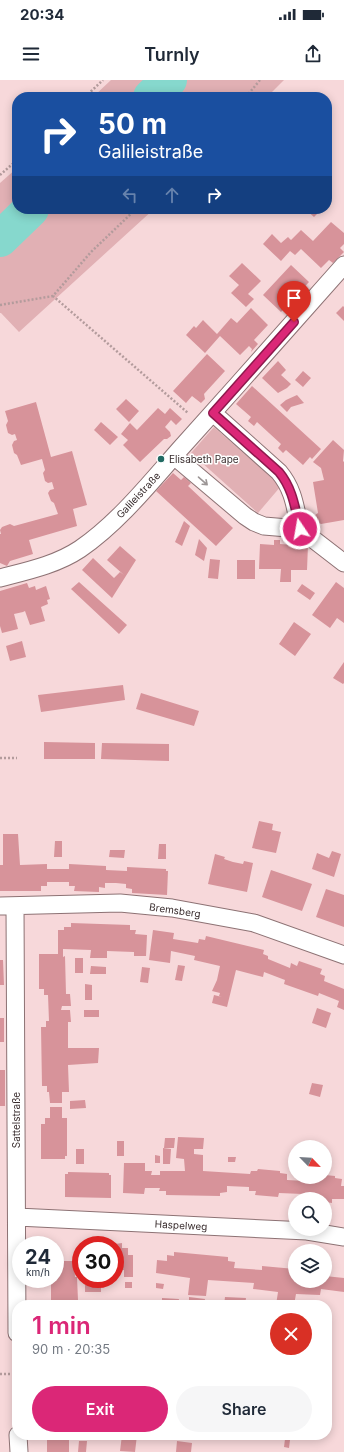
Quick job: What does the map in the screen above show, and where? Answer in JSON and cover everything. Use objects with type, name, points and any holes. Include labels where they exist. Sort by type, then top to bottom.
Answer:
[{"type":"street","name":"Galileistraße","points":[[0,578],[56,562],[79,550],[100,533],[125,509],[208,419],[344,265]]},
{"type":"street","points":[[208,419],[279,472],[287,481],[292,493],[300,529]]},
{"type":"street","points":[[174,456],[254,522],[264,526],[300,529],[344,563]]},
{"type":"street","name":"Bremsberg","points":[[8,906],[120,903],[172,908],[254,923],[344,955]]},
{"type":"street","name":"Sattelstraße","points":[[8,906],[17,1217],[17,1300]]},
{"type":"street","name":"Haspelweg","points":[[17,1217],[307,1231],[344,1237]]},
{"type":"street","points":[[18,1440],[19,1452]]},
{"type":"path","points":[[90,92],[103,80]]},
{"type":"path","points":[[250,92],[260,80]]},
{"type":"path","points":[[0,175],[12,164]]},
{"type":"path","points":[[0,305],[53,296],[92,252],[131,214]]},
{"type":"path","points":[[53,296],[208,419]]},
{"type":"path","points":[[0,758],[17,758]]},
{"type":"path","points":[[0,1374],[12,1374]]},
{"type":"shaded area","points":[[111,80],[284,80],[272,92],[98,92]]},
{"type":"shaded area","points":[[12,172],[12,214],[149,214],[19,332],[0,313],[0,183]]},
{"type":"shaded area","points":[[214,427],[281,486],[258,513],[191,453]]},
{"type":"building","points":[[331,222],[344,233],[344,244],[340,248],[344,252],[333,263],[329,260],[321,268],[301,249],[295,255],[290,251],[281,261],[263,244],[272,234],[281,243],[288,237],[291,240],[301,230],[313,241]]},
{"type":"building","points":[[242,263],[261,281],[248,294],[254,299],[246,307],[231,293],[239,285],[229,276]]},
{"type":"building","points":[[291,265],[309,282],[281,312],[263,295]]},
{"type":"building","points":[[343,306],[344,307],[344,321],[336,313]]},
{"type":"building","points":[[251,308],[268,325],[254,340],[258,344],[251,352],[252,349],[249,346],[240,355],[220,336],[205,353],[186,335],[194,326],[196,328],[203,320],[217,334],[231,318],[237,323]]},
{"type":"building","points":[[207,354],[225,371],[204,394],[205,399],[201,403],[192,396],[186,403],[173,391]]},
{"type":"building","points":[[278,361],[286,370],[281,375],[291,384],[278,393],[262,378]]},
{"type":"building","points":[[303,371],[311,378],[303,387],[295,380]]},
{"type":"building","points":[[252,386],[321,449],[312,459],[310,457],[303,465],[286,450],[283,453],[278,448],[281,444],[257,422],[254,426],[248,421],[251,417],[236,404]]},
{"type":"building","points":[[297,395],[304,403],[291,407],[287,412],[280,405],[286,400]]},
{"type":"building","points":[[126,399],[139,411],[129,422],[116,409]]},
{"type":"building","points":[[36,402],[51,457],[72,451],[87,505],[73,509],[77,526],[29,540],[33,554],[10,561],[7,566],[0,563],[0,530],[2,527],[10,524],[14,526],[58,514],[48,493],[50,490],[54,489],[52,482],[48,483],[45,481],[43,473],[45,470],[42,459],[21,465],[17,455],[14,453],[12,445],[14,441],[17,440],[15,434],[12,435],[8,433],[6,425],[8,421],[5,411]]},
{"type":"building","points":[[158,408],[165,414],[170,408],[182,419],[176,425],[171,420],[165,427],[170,432],[171,436],[164,439],[140,462],[123,445],[128,440],[121,434],[130,423],[137,430]]},
{"type":"building","points":[[101,422],[118,437],[110,445],[94,430]]},
{"type":"building","points":[[333,440],[344,450],[344,520],[321,524],[316,522],[315,515],[318,513],[313,482],[324,480],[321,468],[313,462]]},
{"type":"building","points":[[173,473],[181,480],[184,477],[191,483],[188,486],[233,528],[216,546],[156,491]]},
{"type":"building","points":[[184,521],[190,526],[182,546],[175,542]]},
{"type":"building","points":[[199,539],[207,548],[204,561],[195,555]]},
{"type":"building","points":[[274,540],[280,540],[280,544],[293,545],[294,542],[301,542],[302,545],[308,545],[307,570],[291,570],[291,582],[280,582],[281,569],[259,569],[260,544],[274,545]]},
{"type":"building","points":[[120,546],[136,560],[112,598],[82,570],[93,558],[114,578],[120,572],[124,575],[107,560]]},
{"type":"building","points":[[210,559],[220,560],[218,579],[208,578]]},
{"type":"building","points":[[237,560],[255,560],[255,579],[237,579]]},
{"type":"building","points":[[79,582],[127,625],[119,634],[71,589]]},
{"type":"building","points":[[336,582],[344,588],[344,623],[337,618],[330,628],[312,615]]},
{"type":"building","points":[[27,583],[29,588],[35,586],[36,590],[46,586],[50,599],[47,600],[48,604],[41,607],[45,621],[30,625],[25,611],[14,614],[18,629],[2,633],[0,626],[0,591]]},
{"type":"building","points":[[302,584],[315,593],[310,600],[297,591]]},
{"type":"building","points":[[294,622],[311,634],[295,656],[279,644]]},
{"type":"building","points":[[22,641],[26,657],[10,661],[6,646]]},
{"type":"building","points":[[344,662],[344,683],[343,684],[333,678]]},
{"type":"building","points":[[123,685],[125,700],[41,712],[38,695]]},
{"type":"building","points":[[141,693],[199,711],[194,726],[136,709]]},
{"type":"building","points":[[44,742],[95,743],[95,759],[44,759]]},
{"type":"building","points":[[102,743],[169,744],[169,761],[101,759]]},
{"type":"building","points":[[259,821],[273,824],[272,830],[281,832],[276,853],[252,848]]},
{"type":"building","points":[[3,834],[18,834],[20,865],[47,864],[47,869],[69,869],[69,864],[106,866],[106,870],[127,871],[127,867],[166,869],[166,871],[168,871],[167,895],[132,893],[132,889],[126,888],[126,884],[116,883],[105,883],[105,888],[99,887],[99,892],[74,891],[75,886],[69,886],[69,882],[47,882],[47,886],[41,886],[41,891],[0,891],[0,865],[3,865]]},
{"type":"building","points":[[55,841],[62,841],[62,857],[54,857]]},
{"type":"building","points":[[159,844],[166,844],[166,859],[158,859]]},
{"type":"building","points":[[110,850],[125,850],[124,858],[109,857]]},
{"type":"building","points":[[332,851],[341,854],[334,877],[312,869],[317,853],[329,858]]},
{"type":"building","points":[[215,854],[225,857],[224,859],[233,862],[243,864],[244,861],[253,863],[247,892],[208,884]]},
{"type":"building","points":[[271,870],[312,884],[302,911],[262,897]]},
{"type":"building","points":[[326,889],[344,895],[344,927],[316,917]]},
{"type":"building","points":[[71,923],[130,925],[130,930],[136,930],[135,934],[147,935],[146,956],[134,956],[134,952],[107,951],[107,958],[90,958],[91,950],[63,949],[63,957],[65,956],[66,994],[70,994],[71,1006],[62,1006],[61,1010],[70,1010],[71,1022],[68,1022],[68,1048],[99,1048],[98,1063],[68,1065],[69,1092],[62,1092],[62,1103],[50,1103],[47,1086],[42,1086],[41,1027],[46,1027],[46,1021],[49,1021],[48,995],[44,995],[44,989],[39,989],[39,954],[58,954],[58,930],[64,930],[64,927],[71,927]]},
{"type":"building","points":[[153,930],[174,933],[173,939],[198,943],[199,939],[205,940],[206,936],[264,950],[263,954],[268,956],[268,959],[290,968],[291,963],[297,966],[299,961],[322,969],[320,974],[325,976],[324,981],[344,989],[344,1010],[337,1007],[339,1001],[319,993],[318,996],[284,984],[285,980],[264,972],[263,977],[236,970],[227,1007],[212,1003],[214,995],[222,997],[219,996],[220,993],[212,991],[217,980],[220,966],[194,960],[195,956],[171,951],[170,963],[149,960]]},
{"type":"building","points":[[75,958],[83,958],[83,973],[75,973]]},
{"type":"building","points":[[0,960],[3,960],[4,985],[0,985]]},
{"type":"building","points":[[178,965],[185,966],[182,981],[175,980]]},
{"type":"building","points":[[91,966],[106,967],[106,974],[90,974]]},
{"type":"building","points":[[142,967],[150,968],[148,983],[140,982]]},
{"type":"building","points":[[85,984],[92,985],[92,1000],[85,1000]]},
{"type":"building","points":[[317,1008],[331,1013],[326,1028],[312,1023]]},
{"type":"building","points":[[84,1010],[99,1010],[99,1017],[84,1017]]},
{"type":"building","points":[[0,1018],[4,1018],[4,1042],[0,1042]]},
{"type":"building","points":[[0,1070],[5,1070],[5,1106],[0,1106]]},
{"type":"building","points":[[312,1083],[323,1085],[320,1097],[309,1094]]},
{"type":"building","points":[[85,1100],[86,1108],[70,1109],[70,1101]]},
{"type":"building","points":[[50,1107],[62,1107],[62,1118],[67,1118],[67,1156],[65,1156],[65,1159],[41,1159],[41,1124],[45,1124],[45,1118],[50,1118]]},
{"type":"building","points":[[178,1137],[204,1138],[203,1149],[194,1149],[194,1154],[203,1155],[203,1171],[250,1174],[251,1171],[257,1171],[258,1169],[280,1171],[280,1173],[287,1174],[288,1184],[332,1184],[332,1176],[335,1176],[335,1178],[342,1179],[341,1186],[344,1186],[344,1199],[332,1199],[332,1192],[288,1192],[288,1193],[279,1193],[278,1197],[255,1195],[256,1191],[249,1191],[249,1187],[227,1186],[227,1192],[220,1193],[220,1196],[166,1195],[166,1191],[159,1191],[160,1188],[145,1188],[144,1194],[123,1193],[124,1163],[145,1163],[145,1171],[152,1171],[151,1175],[160,1175],[160,1171],[185,1171],[184,1159],[176,1158]]},
{"type":"building","points":[[165,1138],[175,1138],[174,1148],[164,1148]]},
{"type":"building","points":[[117,1141],[124,1141],[124,1156],[117,1156]]},
{"type":"building","points":[[163,1148],[171,1149],[170,1164],[163,1164]]},
{"type":"building","points":[[76,1149],[84,1149],[84,1164],[76,1164]]},
{"type":"building","points":[[155,1155],[160,1156],[160,1163],[155,1163]]},
{"type":"building","points":[[228,1157],[236,1157],[235,1162],[228,1162]]},
{"type":"building","points":[[68,1172],[109,1173],[109,1175],[111,1175],[111,1198],[65,1197],[65,1174],[68,1174]]},
{"type":"building","points":[[124,1248],[128,1248],[128,1255],[133,1255],[133,1277],[124,1277]]},
{"type":"building","points":[[174,1252],[228,1257],[228,1261],[235,1262],[234,1268],[262,1270],[262,1266],[288,1268],[288,1288],[332,1288],[332,1277],[344,1278],[344,1292],[321,1289],[320,1295],[296,1294],[295,1300],[277,1300],[278,1292],[253,1289],[254,1283],[208,1280],[206,1296],[188,1295],[190,1278],[156,1273],[157,1260],[167,1261],[167,1255],[174,1256]]},
{"type":"building","points":[[64,1261],[72,1261],[72,1288],[77,1288],[78,1300],[51,1300],[51,1288],[64,1288]]},
{"type":"building","points":[[125,1282],[132,1282],[132,1288],[125,1288]]},
{"type":"building","points":[[156,1283],[164,1284],[163,1289],[156,1288]]},
{"type":"building","points":[[85,1288],[101,1288],[101,1292],[85,1292]]},
{"type":"building","points":[[189,1297],[205,1299],[205,1300],[189,1300]]},
{"type":"building","points":[[225,1297],[246,1298],[246,1300],[225,1300]]},
{"type":"building","points":[[162,1298],[179,1299],[179,1300],[162,1300]]},
{"type":"building","points":[[47,1440],[69,1440],[69,1452],[47,1452]]},
{"type":"building","points":[[121,1440],[136,1440],[135,1452],[120,1451]]},
{"type":"building","points":[[285,1440],[290,1440],[289,1448],[284,1447]]},
{"type":"building","points":[[79,1441],[87,1441],[86,1452],[78,1452]]},
{"type":"building","points":[[177,1441],[192,1443],[191,1452],[176,1452]]},
{"type":"waterway","points":[[156,92],[169,80]]},
{"type":"waterway","points":[[0,239],[26,214]]},
{"type":"place","name":"Elisabeth Pape","points":[[161,459]]},
{"type":"route","points":[[294,322],[213,413],[279,472],[287,481],[292,493],[300,529]]}]
